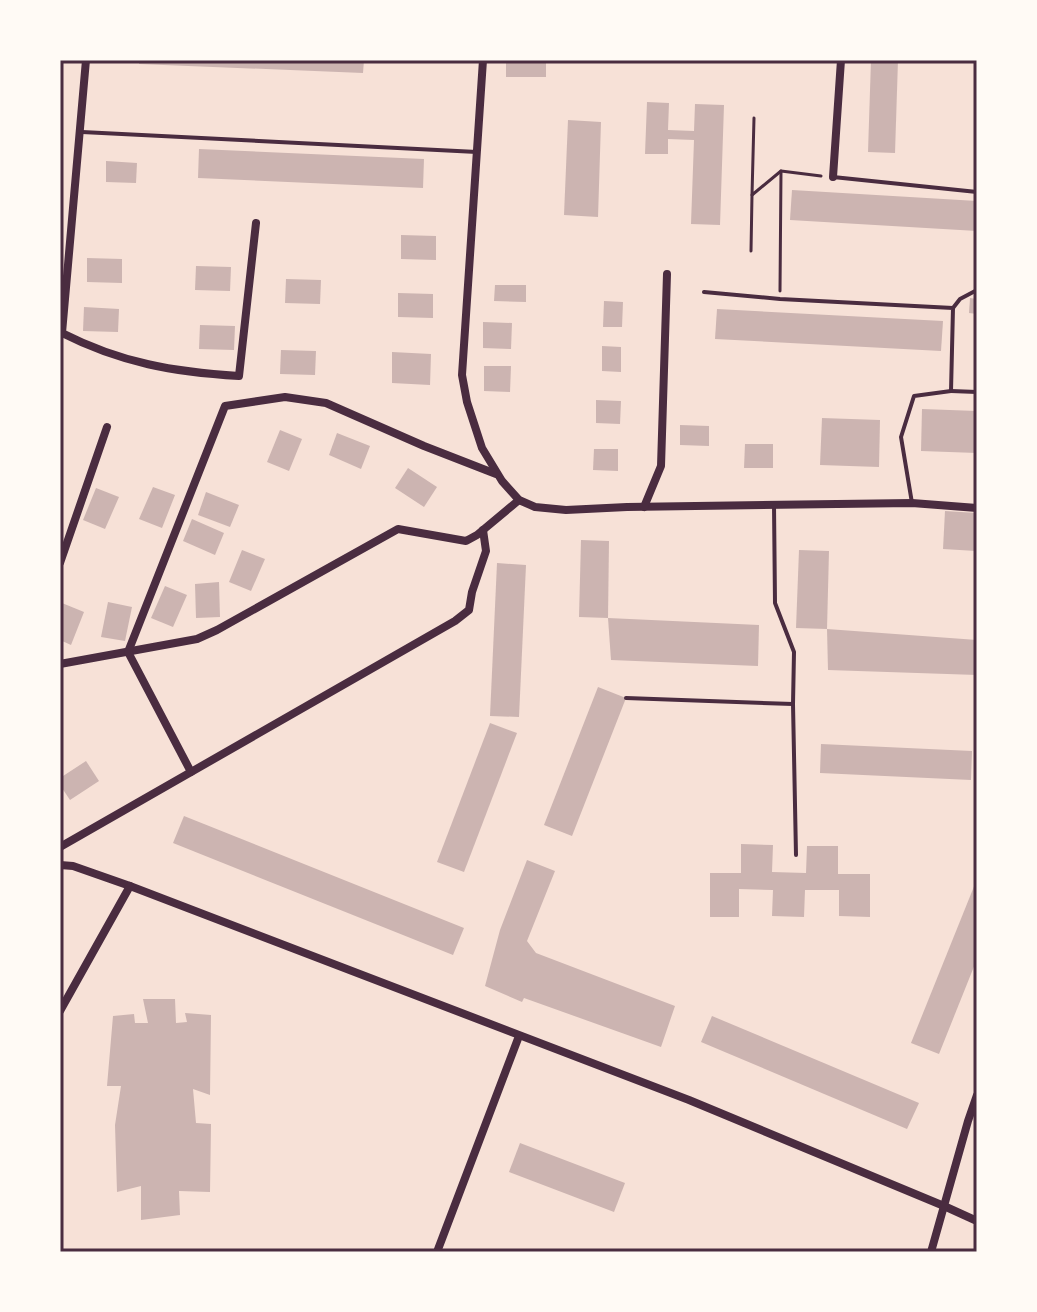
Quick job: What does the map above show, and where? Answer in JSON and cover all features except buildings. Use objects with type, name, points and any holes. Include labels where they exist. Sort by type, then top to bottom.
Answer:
[{"type":"street","points":[[86,60],[62,333],[88,346],[137,363],[197,374],[239,376],[256,223]]},
{"type":"street","points":[[483,60],[462,375],[482,448],[498,475],[519,500],[535,507],[566,510],[912,503],[977,508]]},
{"type":"street","points":[[833,177],[841,60]]},
{"type":"street","points":[[644,507],[661,466],[667,274]]},
{"type":"street","points":[[191,772],[128,652],[225,406],[285,397],[326,403],[498,475]]},
{"type":"street","points":[[60,563],[107,427]]},
{"type":"street","points":[[60,664],[197,639],[398,529],[466,541],[519,500]]},
{"type":"street","points":[[60,847],[455,621],[469,610],[486,551],[483,530]]},
{"type":"street","points":[[60,865],[73,866],[130,886],[689,1100],[977,1221]]},
{"type":"street","points":[[60,1011],[130,886]]},
{"type":"street","points":[[437,1252],[519,1036]]},
{"type":"street","points":[[931,1252],[977,1095]]},
{"type":"lane","points":[[80,132],[477,152]]},
{"type":"lane","points":[[833,177],[977,192]]},
{"type":"lane","points":[[951,391],[953,308],[960,299],[977,290]]},
{"type":"lane","points":[[704,292],[953,308]]},
{"type":"lane","points":[[912,503],[901,437],[914,396],[951,391],[977,392]]},
{"type":"lane","points":[[774,505],[775,603],[794,652],[796,855]]},
{"type":"lane","points":[[626,698],[793,704]]},
{"type":"path","points":[[751,251],[754,118]]},
{"type":"path","points":[[780,299],[781,171]]},
{"type":"path","points":[[752,195],[781,171],[833,177]]}]
